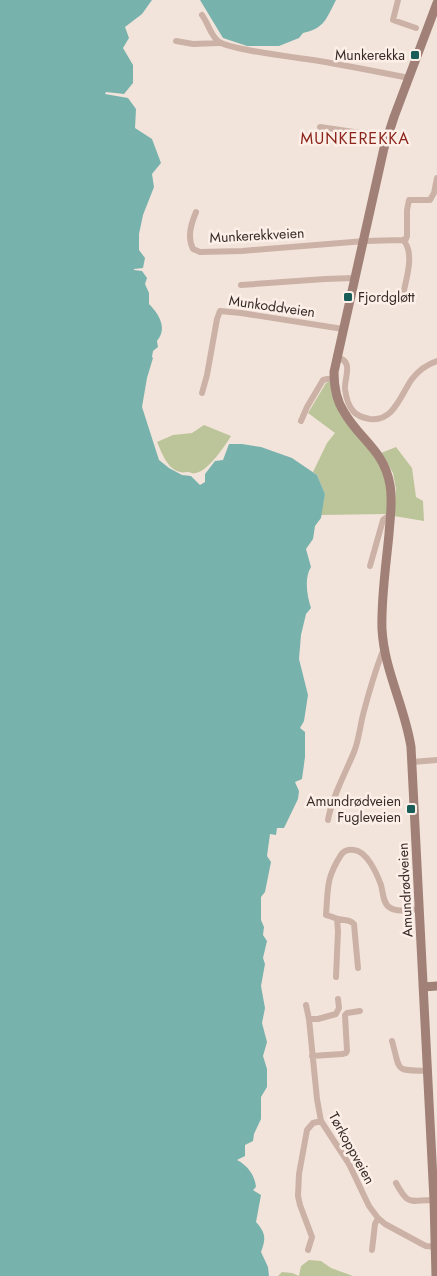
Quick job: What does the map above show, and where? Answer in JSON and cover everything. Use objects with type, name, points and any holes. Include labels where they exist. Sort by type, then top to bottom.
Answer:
[{"type":"main road","points":[[336,357],[378,170],[388,137],[437,4]]},
{"type":"main road","name":"Amundrødveien","points":[[336,357],[334,369],[336,396],[349,421],[376,452],[384,466],[390,485],[391,516],[382,617],[383,635],[388,666],[407,726],[412,762],[436,1212],[436,1276]]},
{"type":"main road","points":[[423,987],[437,986]]},
{"type":"street","points":[[398,0],[393,20],[416,28]]},
{"type":"street","points":[[202,16],[220,43]]},
{"type":"street","points":[[176,41],[193,44],[220,43],[242,49],[321,61],[409,78]]},
{"type":"street","points":[[320,127],[388,137]]},
{"type":"street","points":[[402,300],[409,257],[407,245],[403,240],[406,239],[409,200],[430,200],[434,193],[437,178]]},
{"type":"street","name":"Munkerekkveien","points":[[196,212],[191,226],[190,240],[192,247],[197,251],[276,249],[362,241],[403,240]]},
{"type":"street","points":[[241,285],[354,278]]},
{"type":"street","name":"Munkoddveien","points":[[202,393],[208,375],[220,311],[343,329]]},
{"type":"street","points":[[336,357],[344,360],[346,364],[345,389],[350,407],[356,414],[372,419],[388,414],[395,407],[416,375],[425,367],[437,361]]},
{"type":"street","points":[[301,421],[323,380],[334,379]]},
{"type":"street","points":[[370,566],[383,520],[391,516]]},
{"type":"street","name":"Amundrødveien","points":[[328,820],[332,803],[354,751],[366,701],[382,653],[385,650]]},
{"type":"street","points":[[412,762],[437,760]]},
{"type":"street","points":[[358,968],[354,924],[350,921],[326,915],[328,883],[334,866],[343,852],[348,849],[357,850],[366,857],[378,877],[386,904],[390,908],[420,910]]},
{"type":"street","points":[[336,977],[337,919]]},
{"type":"street","points":[[309,1019],[318,1019],[336,1014],[340,1006],[338,999]]},
{"type":"street","name":"Tørkoppveien","points":[[306,1005],[321,1121],[349,1164],[369,1206],[378,1218],[385,1224],[426,1246],[436,1246]]},
{"type":"street","points":[[312,1056],[346,1053],[345,1015],[360,1011]]},
{"type":"street","points":[[392,1040],[396,1060],[400,1068],[407,1071],[428,1071]]},
{"type":"street","points":[[308,1250],[312,1237],[298,1196],[299,1174],[307,1130],[313,1123],[321,1121]]},
{"type":"street","points":[[396,1183],[403,1196],[409,1201],[434,1200]]},
{"type":"street","points":[[372,1250],[375,1224],[378,1218]]},
{"type":"green space","points":[[331,381],[332,394],[340,414],[376,459],[384,475],[388,492],[387,514],[321,515],[325,494],[317,475],[313,472],[327,443],[335,433],[308,413],[326,383]]},
{"type":"green space","points":[[204,425],[231,436],[225,446],[216,458],[201,471],[196,473],[181,472],[172,468],[165,460],[157,442],[173,435],[192,433]]},
{"type":"green space","points":[[396,447],[412,468],[416,497],[423,501],[424,521],[394,516],[396,489],[393,473],[381,453]]},
{"type":"green space","points":[[309,1260],[321,1261],[331,1268],[353,1276],[299,1276],[301,1266]]},
{"type":"green space","points":[[282,1272],[299,1276],[278,1276]]},
{"type":"water","points":[[0,0],[152,0],[142,14],[125,27],[129,38],[123,48],[133,65],[133,83],[124,94],[106,92],[105,94],[128,98],[136,109],[135,128],[152,139],[161,163],[152,174],[154,187],[143,215],[139,234],[139,250],[145,258],[143,268],[134,269],[142,271],[147,278],[145,284],[149,293],[149,304],[157,314],[162,326],[161,334],[157,341],[158,347],[153,351],[142,407],[159,460],[182,475],[191,476],[200,485],[205,482],[205,474],[215,461],[223,460],[229,444],[261,447],[292,458],[317,475],[325,494],[321,518],[315,526],[313,539],[306,549],[311,567],[307,576],[307,593],[311,608],[306,614],[301,635],[299,659],[308,695],[304,721],[300,728],[305,732],[305,757],[302,779],[295,782],[299,791],[298,799],[284,828],[277,828],[276,835],[270,834],[267,856],[271,862],[265,892],[261,897],[263,935],[267,941],[263,958],[265,964],[261,986],[265,1008],[262,1023],[267,1042],[263,1056],[267,1069],[267,1087],[261,1097],[261,1119],[253,1141],[245,1145],[245,1156],[237,1160],[250,1171],[256,1187],[253,1190],[261,1195],[256,1222],[264,1236],[261,1252],[268,1267],[269,1276],[0,1276]]},
{"type":"water","points":[[200,0],[336,0],[324,22],[316,28],[303,33],[299,38],[279,46],[247,46],[223,38]]},
{"type":"place","name":"Munkerekka","points":[[415,55]]},
{"type":"place","name":"Fjordgløtt","points":[[348,297]]},
{"type":"place","name":"Amundrødveien Fugleveien","points":[[411,809]]},
{"type":"district","name":"MUNKEREKKA","points":[[355,138]]}]
